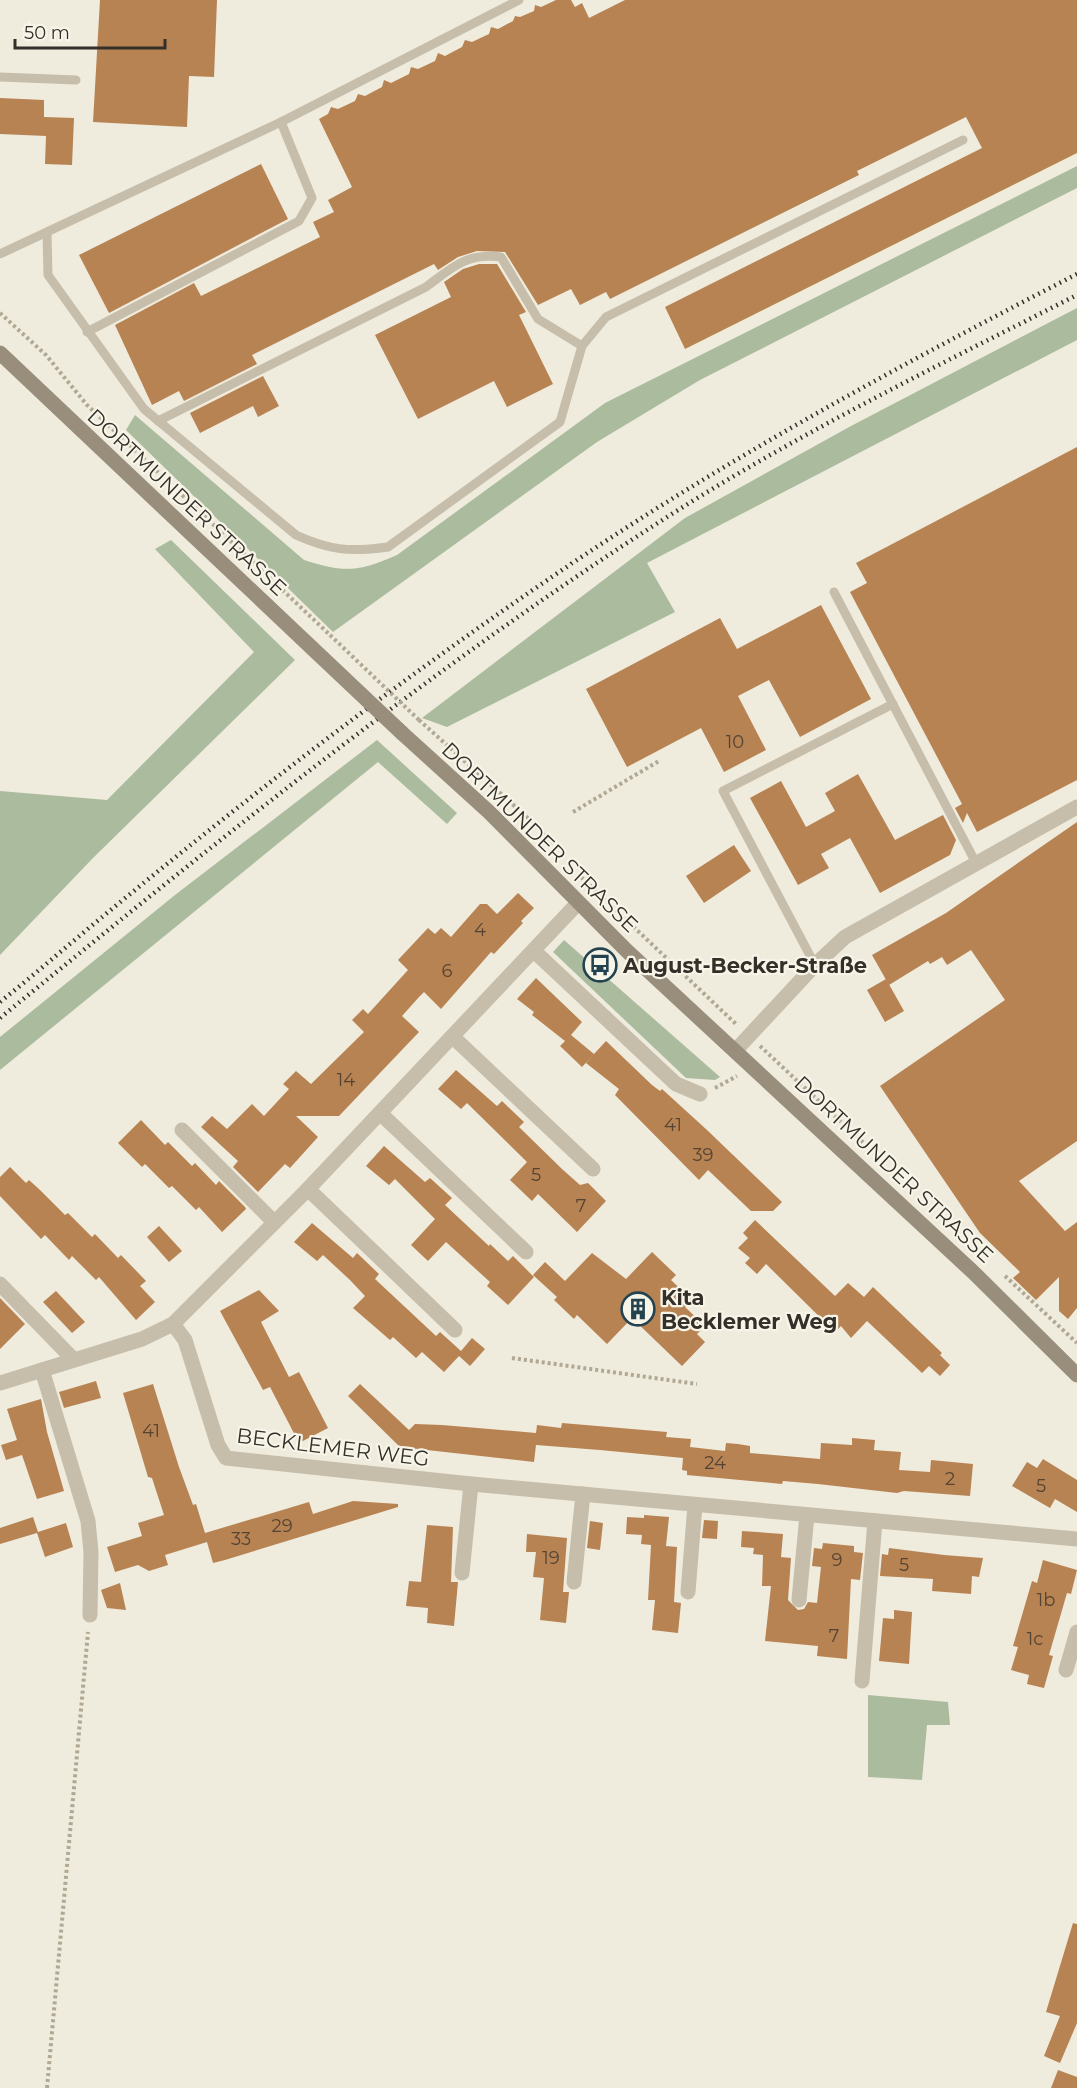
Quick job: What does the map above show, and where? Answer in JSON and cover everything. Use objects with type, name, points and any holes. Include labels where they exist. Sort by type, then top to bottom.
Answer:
[{"type":"main road","name":"DORTMUNDER STRASSE","points":[[0,353],[402,733],[489,812],[578,903],[973,1272],[1077,1375]]},
{"type":"street","points":[[735,1051],[815,965],[845,937],[1077,807]]},
{"type":"street","points":[[0,1383],[142,1339],[173,1324],[308,1189],[578,903]]},
{"type":"street","points":[[534,951],[676,1084],[700,1094]]},
{"type":"street","points":[[453,1037],[593,1169]]},
{"type":"street","points":[[380,1113],[526,1252]]},
{"type":"street","points":[[182,1130],[274,1222]]},
{"type":"street","points":[[308,1189],[455,1330]]},
{"type":"street","points":[[0,1284],[74,1360]]},
{"type":"street","name":"BECKLEMER WEG","points":[[173,1324],[185,1340],[218,1445],[226,1458],[471,1484],[1077,1539]]},
{"type":"street","points":[[42,1370],[88,1521],[92,1552],[90,1615]]},
{"type":"street","points":[[462,1573],[471,1484]]},
{"type":"street","points":[[574,1582],[583,1494]]},
{"type":"street","points":[[688,1592],[695,1505]]},
{"type":"street","points":[[799,1600],[807,1515]]},
{"type":"street","points":[[862,1680],[875,1521]]},
{"type":"street","points":[[1066,1670],[1077,1632]]},
{"type":"lane","points":[[0,254],[281,122],[519,0]]},
{"type":"lane","points":[[0,77],[76,80]]},
{"type":"lane","points":[[87,332],[300,221],[312,198],[281,122]]},
{"type":"lane","points":[[47,233],[48,275],[144,409],[296,535],[323,547],[355,551],[388,547],[560,422],[582,346],[606,317],[963,140]]},
{"type":"lane","points":[[0,262],[17,247]]},
{"type":"lane","points":[[158,421],[426,287],[450,269],[478,254],[501,257],[538,319],[582,346]]},
{"type":"lane","points":[[834,592],[976,864]]},
{"type":"lane","points":[[815,965],[723,790],[893,704]]},
{"type":"path","points":[[0,313],[46,355],[87,405],[419,720]]},
{"type":"path","points":[[573,812],[658,761]]},
{"type":"path","points":[[573,870],[749,1036]]},
{"type":"path","points":[[700,1094],[729,1083],[751,1065]]},
{"type":"path","points":[[512,1358],[697,1384]]},
{"type":"path","points":[[47,2088],[90,1615]]},
{"type":"green space","points":[[1077,166],[1077,188],[700,380],[597,442],[333,632],[126,430],[135,415],[304,560],[341,569],[372,565],[397,555],[605,403]]},
{"type":"green space","points":[[1077,308],[1077,340],[647,563],[675,612],[447,727],[422,718],[685,518],[851,426]]},
{"type":"green space","points":[[171,540],[295,660],[93,858],[0,955],[0,791],[107,800],[254,652],[155,549]]},
{"type":"green space","points":[[377,740],[457,813],[447,824],[378,762],[0,1070],[0,1037],[175,895]]},
{"type":"green space","points":[[564,940],[720,1077],[715,1080],[686,1078],[553,952]]},
{"type":"green space","points":[[868,1695],[948,1702],[950,1725],[927,1725],[922,1780],[868,1777]]},
{"type":"building","points":[[100,0],[217,0],[214,77],[189,76],[187,127],[93,122]]},
{"type":"building","points":[[556,0],[571,0],[575,7],[582,3],[589,18],[625,0],[1077,0],[1077,153],[685,349],[665,307],[982,148],[966,117],[857,171],[859,175],[610,299],[606,292],[580,305],[571,289],[538,305],[505,252],[477,251],[458,257],[438,270],[434,264],[252,355],[257,364],[184,401],[179,391],[152,405],[115,325],[194,283],[201,296],[320,237],[313,222],[334,212],[328,200],[352,187],[319,119],[328,114],[331,107],[338,109],[355,101],[358,94],[365,96],[382,87],[384,80],[391,83],[409,74],[411,67],[418,69],[435,61],[438,53],[445,56],[462,47],[465,40],[472,42],[489,34],[491,27],[498,29],[513,21],[515,16],[520,17],[534,11],[535,5],[541,7]]},
{"type":"building","points":[[0,98],[44,100],[44,117],[74,118],[72,165],[45,164],[46,136],[0,134]]},
{"type":"building","points":[[261,164],[288,219],[109,313],[79,255]]},
{"type":"building","points":[[479,264],[497,264],[526,312],[519,315],[553,384],[507,407],[494,381],[418,419],[375,335],[451,297],[444,282],[463,269]]},
{"type":"building","points":[[263,376],[279,406],[258,417],[253,406],[200,433],[190,413]]},
{"type":"building","points":[[1077,447],[1077,780],[977,832],[967,813],[963,823],[955,808],[962,804],[850,592],[867,583],[856,563]]},
{"type":"building","points":[[821,605],[871,699],[800,737],[769,680],[738,696],[766,750],[724,772],[701,728],[627,767],[586,689],[720,618],[737,649]]},
{"type":"building","points":[[858,774],[895,840],[943,815],[956,840],[950,855],[880,893],[850,838],[821,854],[829,868],[798,885],[750,798],[781,781],[806,827],[835,811],[825,793]]},
{"type":"building","points":[[1077,822],[1077,1141],[1019,1181],[1065,1231],[1077,1222],[1077,1308],[1068,1319],[1059,1311],[1059,1277],[1036,1300],[1013,1278],[1020,1272],[980,1233],[880,1086],[1005,1000],[971,950],[947,965],[942,957],[930,964],[928,961],[889,985],[872,955],[946,913]]},
{"type":"building","points":[[734,845],[751,871],[704,903],[686,876]]},
{"type":"building","points":[[518,893],[534,908],[521,921],[523,923],[494,954],[491,952],[441,1009],[424,992],[419,997],[402,1016],[419,1032],[339,1116],[296,1116],[318,1137],[290,1168],[285,1164],[258,1192],[233,1167],[238,1161],[201,1127],[212,1116],[227,1129],[252,1104],[264,1116],[289,1089],[283,1084],[296,1071],[311,1084],[364,1032],[352,1020],[363,1009],[368,1014],[408,970],[398,960],[428,928],[435,934],[441,928],[451,937],[480,904],[487,904],[497,914]]},
{"type":"building","points":[[536,978],[582,1022],[571,1035],[594,1054],[582,1067],[560,1046],[565,1041],[532,1015],[534,1012],[517,999]]},
{"type":"building","points":[[886,979],[904,1011],[885,1022],[867,990]]},
{"type":"building","points":[[606,1041],[652,1085],[660,1091],[662,1089],[707,1130],[782,1202],[773,1211],[751,1211],[708,1170],[699,1180],[615,1095],[619,1089],[586,1063]]},
{"type":"building","points":[[456,1070],[497,1106],[502,1101],[524,1122],[519,1127],[562,1169],[580,1185],[588,1183],[606,1201],[577,1232],[538,1194],[532,1201],[510,1180],[527,1162],[467,1103],[461,1109],[438,1089]]},
{"type":"building","points":[[141,1120],[165,1145],[168,1142],[192,1166],[195,1163],[216,1185],[219,1181],[245,1207],[246,1209],[222,1232],[199,1207],[196,1210],[145,1164],[142,1167],[118,1143]]},
{"type":"building","points":[[384,1146],[425,1182],[430,1178],[452,1198],[445,1205],[489,1246],[490,1244],[508,1261],[513,1256],[534,1277],[508,1305],[487,1286],[490,1282],[446,1242],[428,1261],[411,1245],[435,1219],[395,1179],[389,1185],[366,1166]]},
{"type":"building","points":[[10,1167],[26,1183],[29,1180],[65,1215],[68,1213],[92,1237],[95,1234],[118,1258],[121,1255],[146,1281],[140,1286],[155,1302],[136,1320],[99,1277],[96,1280],[72,1256],[69,1260],[45,1235],[41,1239],[0,1196],[0,1177]]},
{"type":"building","points":[[755,1220],[835,1296],[848,1283],[864,1297],[873,1287],[942,1353],[940,1355],[950,1365],[940,1376],[929,1366],[922,1373],[867,1321],[851,1338],[841,1326],[835,1332],[766,1264],[757,1274],[745,1263],[750,1258],[738,1248],[748,1238],[743,1233]]},
{"type":"building","points":[[312,1223],[353,1258],[357,1253],[379,1274],[375,1279],[436,1336],[440,1332],[461,1351],[472,1338],[485,1349],[470,1366],[459,1356],[444,1372],[422,1352],[416,1358],[393,1337],[390,1340],[353,1308],[365,1296],[350,1280],[323,1255],[317,1261],[294,1242]]},
{"type":"building","points":[[159,1226],[182,1251],[169,1262],[147,1237]]},
{"type":"building","name":"Kita Becklemer Weg","points":[[652,1252],[676,1275],[671,1280],[692,1300],[685,1307],[705,1326],[697,1334],[705,1342],[682,1366],[632,1318],[607,1344],[577,1315],[574,1319],[554,1300],[557,1297],[533,1275],[545,1262],[565,1281],[592,1253],[626,1279]]},
{"type":"building","points":[[259,1290],[279,1311],[261,1322],[289,1377],[299,1372],[328,1428],[299,1443],[270,1387],[263,1390],[220,1311]]},
{"type":"building","points":[[56,1291],[85,1322],[72,1333],[43,1302]]},
{"type":"building","points":[[0,1298],[25,1324],[0,1349]]},
{"type":"building","points":[[96,1381],[101,1398],[64,1408],[59,1392]]},
{"type":"building","points":[[153,1384],[179,1467],[193,1505],[196,1504],[205,1533],[309,1502],[313,1514],[353,1501],[398,1504],[398,1507],[213,1563],[207,1542],[165,1555],[168,1565],[149,1571],[138,1565],[115,1572],[107,1547],[142,1536],[138,1523],[164,1515],[152,1478],[148,1477],[123,1393]]},
{"type":"building","points":[[360,1384],[409,1430],[415,1424],[536,1433],[537,1425],[561,1428],[562,1423],[667,1432],[666,1437],[691,1439],[690,1447],[725,1451],[726,1443],[738,1444],[750,1446],[750,1453],[820,1459],[821,1443],[852,1445],[852,1438],[875,1440],[874,1450],[901,1452],[899,1470],[930,1472],[931,1460],[973,1464],[970,1496],[904,1491],[897,1493],[783,1481],[782,1484],[687,1475],[687,1471],[682,1470],[683,1458],[600,1450],[536,1445],[534,1462],[400,1447],[348,1396]]},
{"type":"building","points":[[41,1399],[47,1432],[64,1491],[37,1499],[22,1455],[6,1460],[1,1445],[17,1440],[7,1409]]},
{"type":"building","points":[[1043,1459],[1077,1480],[1077,1512],[1055,1499],[1050,1508],[1012,1486],[1027,1462],[1037,1468]]},
{"type":"building","points":[[644,1515],[669,1517],[666,1546],[677,1547],[674,1602],[681,1603],[678,1633],[652,1630],[655,1600],[648,1600],[651,1545],[641,1544],[642,1535],[626,1534],[627,1517],[644,1518]]},
{"type":"building","points":[[33,1517],[38,1532],[66,1523],[73,1547],[45,1557],[37,1533],[0,1544],[0,1528]]},
{"type":"building","points":[[704,1520],[718,1521],[717,1539],[702,1538]]},
{"type":"building","points":[[590,1521],[603,1523],[600,1550],[587,1548]]},
{"type":"building","points":[[427,1525],[453,1527],[451,1582],[458,1582],[454,1626],[427,1623],[428,1608],[406,1606],[409,1581],[421,1582]]},
{"type":"building","points":[[742,1531],[783,1534],[781,1557],[791,1558],[788,1600],[798,1610],[804,1609],[808,1602],[817,1603],[821,1567],[812,1566],[814,1548],[822,1549],[823,1543],[854,1546],[854,1552],[863,1553],[860,1580],[851,1579],[847,1659],[817,1656],[818,1646],[765,1641],[771,1586],[762,1586],[763,1555],[753,1554],[754,1548],[741,1547]]},
{"type":"building","points":[[527,1534],[567,1538],[563,1592],[569,1592],[566,1623],[540,1620],[544,1578],[533,1577],[536,1552],[526,1552]]},
{"type":"building","points":[[889,1548],[983,1558],[979,1577],[972,1576],[971,1594],[932,1591],[933,1579],[880,1576],[882,1554],[888,1555]]},
{"type":"building","points":[[1043,1560],[1077,1570],[1071,1594],[1067,1593],[1049,1655],[1053,1656],[1044,1688],[1027,1684],[1029,1675],[1011,1670],[1018,1647],[1013,1646],[1032,1581],[1037,1583]]},
{"type":"building","points":[[120,1583],[126,1610],[107,1608],[101,1590]]},
{"type":"building","points":[[894,1610],[912,1612],[909,1664],[879,1661],[883,1618],[894,1619]]},
{"type":"building","points":[[1073,1923],[1077,1924],[1077,2023],[1060,2063],[1044,2056],[1060,2016],[1046,2012]]},
{"type":"building","points":[[1058,2070],[1077,2077],[1077,2088],[1051,2088]]},
{"type":"railway","points":[[0,1002],[158,871],[273,780],[510,605],[632,524],[757,448],[948,342],[1077,274]]},
{"type":"railway","points":[[0,1018],[330,755],[500,630],[587,570],[723,482],[873,399],[1077,295]]},
{"type":"place","name":"August-Becker-Straße","points":[[600,965]]},
{"type":"place","name":"Kita Becklemer Weg","points":[[638,1309]]}]
